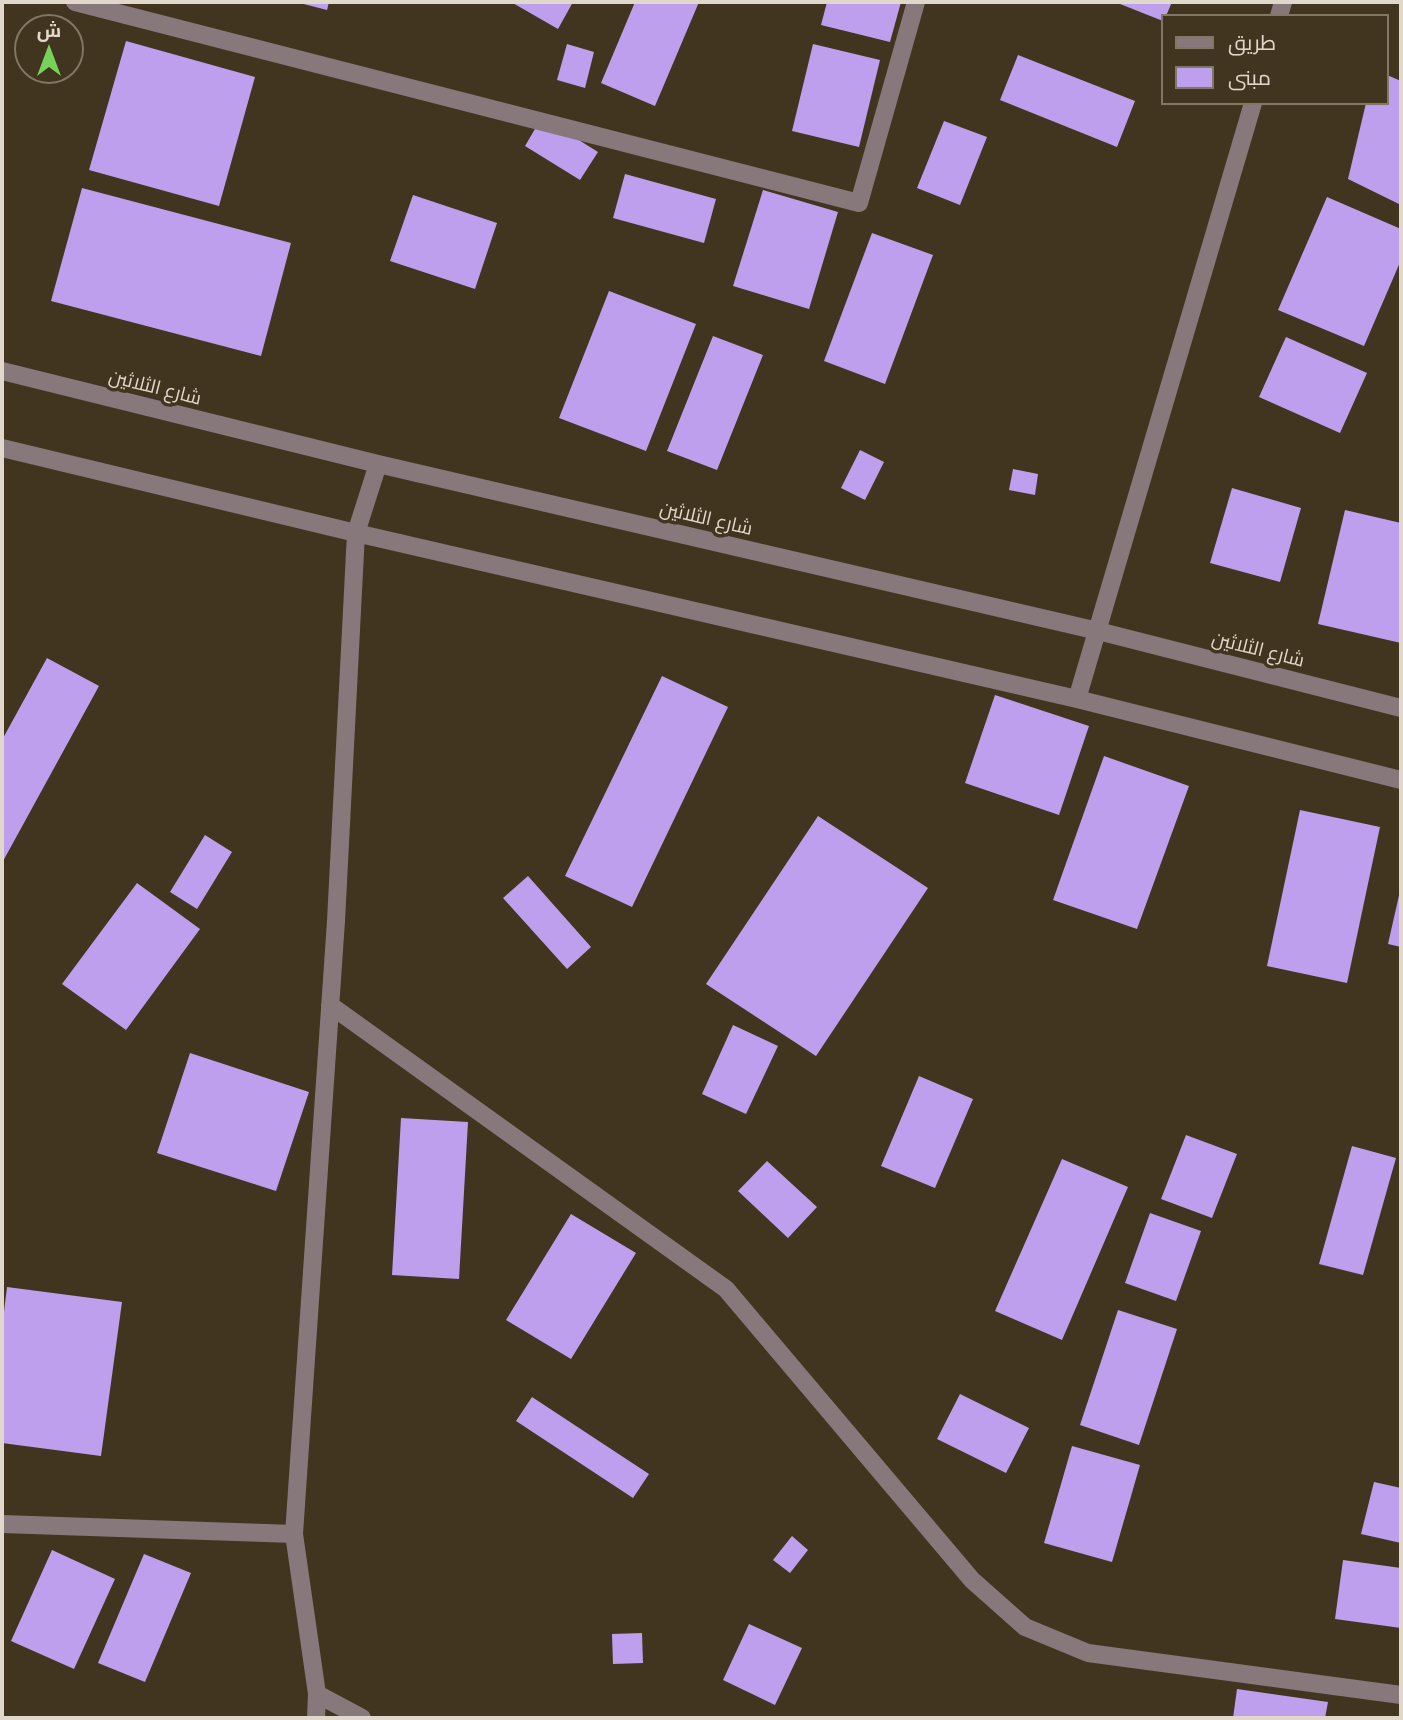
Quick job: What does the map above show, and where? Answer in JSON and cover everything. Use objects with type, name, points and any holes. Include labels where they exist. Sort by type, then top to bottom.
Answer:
[{"type":"street","points":[[75,2],[859,203],[916,2]]},
{"type":"street","points":[[1077,699],[1253,105]]},
{"type":"street","name":"شارع الثلاثين","points":[[2,371],[377,464],[1098,631],[1401,708]]},
{"type":"street","points":[[2,448],[356,533],[1077,699],[1401,780]]},
{"type":"street","points":[[316,1718],[317,1694],[294,1534],[330,1005],[356,533],[377,464]]},
{"type":"street","points":[[330,1005],[726,1289],[972,1580],[1025,1627],[1088,1653],[1401,1695]]},
{"type":"street","points":[[2,1524],[294,1534]]},
{"type":"street","points":[[317,1694],[362,1718]]},
{"type":"building","points":[[296,2],[329,2],[327,10]]},
{"type":"building","points":[[511,2],[573,2],[558,29]]},
{"type":"building","points":[[635,2],[699,2],[655,106],[601,83]]},
{"type":"building","points":[[827,2],[901,2],[890,42],[821,25]]},
{"type":"building","points":[[1115,2],[1172,2],[1167,14],[1162,14],[1162,21]]},
{"type":"building","points":[[126,41],[255,77],[219,206],[89,170]]},
{"type":"building","points":[[567,44],[594,52],[585,88],[557,80]]},
{"type":"building","points":[[813,44],[880,60],[859,147],[792,131]]},
{"type":"building","points":[[1018,55],[1135,101],[1117,147],[1000,100]]},
{"type":"building","points":[[1389,76],[1401,81],[1401,205],[1348,179],[1366,105],[1389,105]]},
{"type":"building","points":[[542,117],[598,152],[580,180],[525,146]]},
{"type":"building","points":[[944,121],[987,137],[960,205],[917,188]]},
{"type":"building","points":[[625,174],[716,199],[704,243],[613,218]]},
{"type":"building","points":[[82,188],[291,243],[261,356],[51,301]]},
{"type":"building","points":[[763,190],[838,212],[809,309],[733,286]]},
{"type":"building","points":[[413,195],[497,223],[475,289],[390,261]]},
{"type":"building","points":[[1327,197],[1401,229],[1401,260],[1364,346],[1278,310]]},
{"type":"building","points":[[872,233],[933,255],[885,384],[824,361]]},
{"type":"building","points":[[609,291],[696,324],[646,451],[559,418]]},
{"type":"building","points":[[713,336],[763,355],[717,470],[667,451]]},
{"type":"building","points":[[1286,337],[1367,373],[1340,433],[1259,397]]},
{"type":"building","points":[[860,450],[884,462],[865,500],[841,488]]},
{"type":"building","points":[[1013,469],[1038,474],[1035,495],[1009,490]]},
{"type":"building","points":[[1232,488],[1301,508],[1280,582],[1210,563]]},
{"type":"building","points":[[1345,510],[1401,523],[1401,643],[1318,624]]},
{"type":"building","points":[[47,658],[99,686],[2,863],[2,740]]},
{"type":"building","points":[[662,676],[728,707],[632,907],[565,876]]},
{"type":"building","points":[[995,695],[1089,726],[1059,815],[965,783]]},
{"type":"building","points":[[1104,756],[1189,786],[1137,929],[1053,900]]},
{"type":"building","points":[[1300,810],[1380,827],[1347,983],[1267,966]]},
{"type":"building","points":[[818,816],[928,888],[816,1056],[706,984]]},
{"type":"building","points":[[205,835],[232,852],[197,909],[170,892]]},
{"type":"building","points":[[528,876],[591,947],[567,969],[503,898]]},
{"type":"building","points":[[137,883],[200,929],[126,1030],[62,984]]},
{"type":"building","points":[[1401,891],[1401,947],[1388,944]]},
{"type":"building","points":[[733,1025],[778,1046],[746,1114],[702,1094]]},
{"type":"building","points":[[190,1053],[309,1092],[276,1191],[157,1153]]},
{"type":"building","points":[[919,1076],[973,1099],[935,1188],[881,1166]]},
{"type":"building","points":[[401,1118],[468,1122],[459,1279],[392,1275]]},
{"type":"building","points":[[1186,1135],[1237,1154],[1212,1218],[1161,1199]]},
{"type":"building","points":[[1352,1146],[1396,1158],[1363,1275],[1319,1264]]},
{"type":"building","points":[[1062,1159],[1128,1187],[1062,1340],[995,1311]]},
{"type":"building","points":[[767,1161],[817,1207],[788,1238],[738,1191]]},
{"type":"building","points":[[1150,1213],[1201,1231],[1176,1301],[1125,1283]]},
{"type":"building","points":[[571,1214],[636,1253],[571,1359],[506,1320]]},
{"type":"building","points":[[7,1287],[122,1302],[101,1456],[2,1443],[2,1328]]},
{"type":"building","points":[[1118,1310],[1177,1329],[1139,1445],[1080,1425]]},
{"type":"building","points":[[960,1394],[1029,1428],[1006,1473],[937,1439]]},
{"type":"building","points":[[532,1397],[649,1474],[633,1498],[516,1421]]},
{"type":"building","points":[[1072,1446],[1140,1465],[1112,1562],[1044,1543]]},
{"type":"building","points":[[1374,1482],[1401,1488],[1401,1543],[1361,1534]]},
{"type":"building","points":[[792,1536],[808,1550],[790,1573],[773,1560]]},
{"type":"building","points":[[52,1550],[115,1579],[74,1669],[11,1641]]},
{"type":"building","points":[[144,1554],[191,1573],[145,1682],[98,1663]]},
{"type":"building","points":[[1343,1560],[1401,1568],[1401,1628],[1335,1619]]},
{"type":"building","points":[[749,1624],[802,1648],[775,1705],[723,1680]]},
{"type":"building","points":[[642,1633],[643,1663],[613,1664],[612,1634]]},
{"type":"building","points":[[1237,1689],[1328,1702],[1325,1718],[1233,1718]]}]
